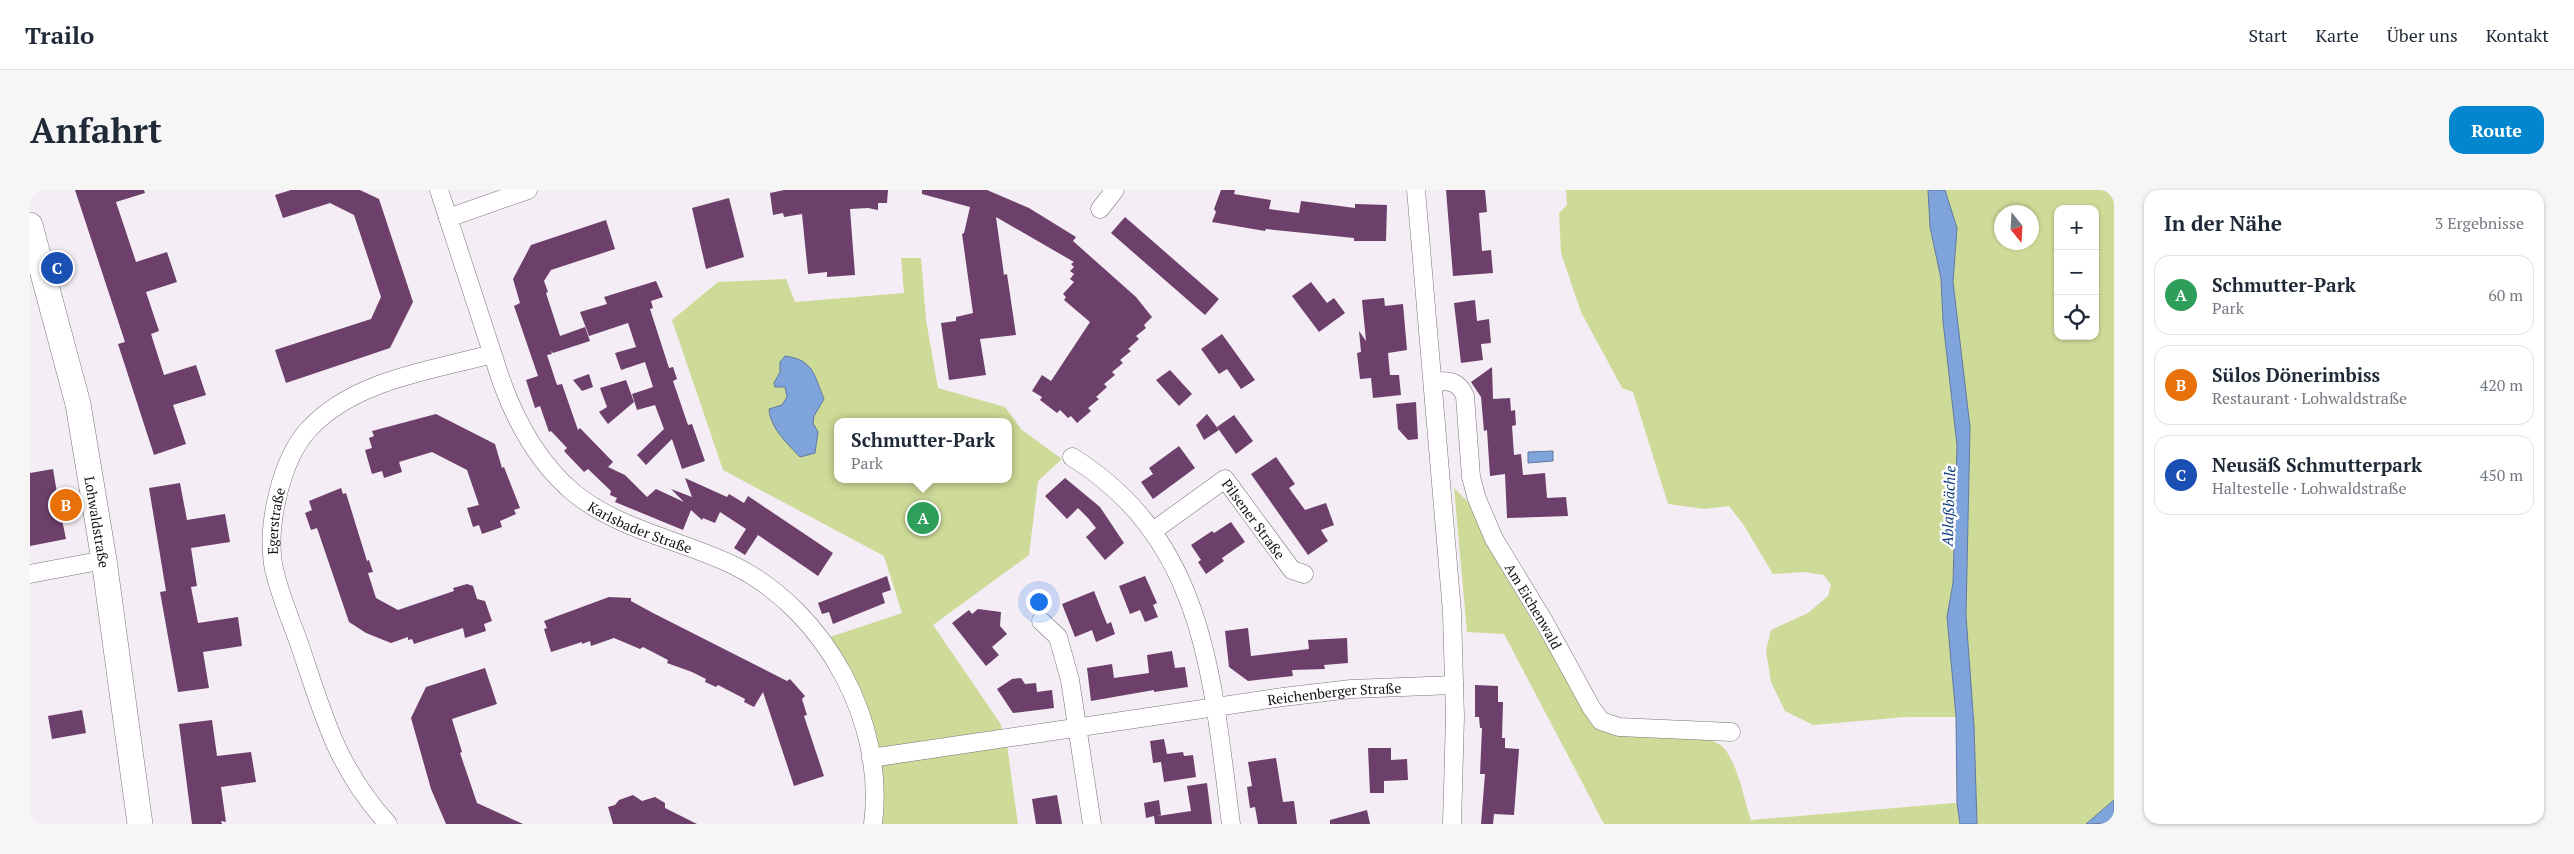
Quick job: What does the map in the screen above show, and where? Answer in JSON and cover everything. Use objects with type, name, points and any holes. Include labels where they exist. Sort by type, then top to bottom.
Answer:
[{"type":"street","name":"Karlsbader Straße","points":[[439,190],[508,401],[526,434],[547,464],[573,492],[613,518],[735,566],[754,577],[798,613],[821,640],[848,686],[862,721],[875,780],[873,824]]},
{"type":"street","points":[[448,218],[528,190]]},
{"type":"street","points":[[1100,209],[1115,190]]},
{"type":"street","points":[[1416,190],[1446,521],[1454,685],[1452,824]]},
{"type":"street","name":"Lohwaldstraße","points":[[30,225],[78,404],[104,560],[140,824]]},
{"type":"street","name":"Egerstraße","points":[[388,824],[362,793],[348,772],[329,731],[273,564],[273,530],[276,504],[284,475],[295,450],[308,430],[331,410],[357,394],[381,385],[492,354]]},
{"type":"street","name":"Am Eichenwald","points":[[1432,381],[1450,381],[1457,383],[1462,389],[1471,476],[1477,498],[1494,539],[1591,707],[1601,721],[1618,727],[1731,732]]},
{"type":"street","points":[[1072,457],[1128,501],[1154,531],[1166,550],[1187,594],[1204,650],[1215,706],[1231,824]]},
{"type":"street","name":"Pilsener Straße","points":[[1154,531],[1225,479],[1292,570],[1304,574]]},
{"type":"street","points":[[30,574],[104,560]]},
{"type":"street","points":[[1041,621],[1058,637],[1070,680],[1092,824]]},
{"type":"street","name":"Reichenberger Straße","points":[[871,758],[1215,706],[1351,689],[1454,685]]},
{"type":"green space","points":[[1566,190],[1928,190],[1930,227],[1941,279],[1943,321],[1957,445],[1953,583],[1947,617],[1956,717],[1905,717],[1813,725],[1785,711],[1771,682],[1766,651],[1771,630],[1808,613],[1828,596],[1831,585],[1824,575],[1804,572],[1773,574],[1743,524],[1729,506],[1704,509],[1668,504],[1633,392],[1622,388],[1581,312],[1561,253],[1559,213],[1567,205]]},
{"type":"green space","points":[[1945,190],[2114,190],[2114,800],[2086,824],[1977,824],[1974,726],[1966,616],[1970,427],[1953,282],[1957,228]]},
{"type":"green space","points":[[901,258],[921,258],[926,320],[938,388],[1005,407],[1022,430],[1062,459],[1038,481],[1029,555],[933,625],[1000,723],[1006,738],[1018,824],[873,824],[871,758],[821,640],[902,613],[884,556],[723,470],[672,320],[718,282],[786,279],[795,302],[904,293]]},
{"type":"green space","points":[[1454,488],[1470,504],[1485,541],[1588,715],[1682,732],[1715,742],[1723,747],[1737,772],[1751,820],[1957,803],[1960,824],[1604,824],[1504,634],[1467,632]]},
{"type":"water","points":[[1928,190],[1945,190],[1957,228],[1953,282],[1970,427],[1966,616],[1974,726],[1977,824],[1960,824],[1957,803],[1956,716],[1947,617],[1953,583],[1957,445],[1943,321],[1941,279],[1930,227]]},
{"type":"water","points":[[785,356],[802,361],[812,370],[824,399],[814,416],[813,423],[818,432],[815,453],[800,457],[776,429],[770,416],[769,409],[782,405],[787,397],[785,387],[775,387],[774,383],[780,372],[780,362]]},
{"type":"water","points":[[1553,451],[1553,461],[1528,463],[1528,452]]},
{"type":"water","points":[[2114,800],[2114,823],[2086,824]]},
{"type":"building","points":[[75,190],[144,190],[145,193],[116,202],[136,262],[167,252],[177,282],[146,292],[159,331],[151,334],[164,375],[196,365],[206,395],[173,405],[186,444],[154,455],[118,344],[125,342]]},
{"type":"building","points":[[291,190],[360,190],[379,199],[413,302],[390,348],[286,383],[275,350],[371,319],[381,297],[354,215],[330,203],[283,218],[275,195]]},
{"type":"building","points":[[784,190],[888,190],[887,203],[878,203],[878,210],[868,208],[850,209],[855,275],[827,277],[827,272],[808,274],[802,214],[784,217],[783,213],[773,215],[770,193]]},
{"type":"building","points":[[922,190],[987,190],[1029,208],[1076,237],[1073,241],[1136,297],[1152,317],[1144,325],[1146,328],[1136,336],[1139,339],[1128,349],[1131,351],[1120,360],[1123,363],[1112,372],[1115,375],[1104,384],[1107,387],[1096,397],[1099,399],[1088,408],[1091,411],[1077,423],[1071,416],[1068,418],[1060,410],[1057,413],[1040,400],[1042,397],[1032,391],[1042,375],[1051,381],[1090,322],[1064,300],[1066,297],[1063,294],[1074,282],[1070,279],[1074,274],[1070,271],[1074,267],[1071,264],[1074,262],[996,217],[1004,275],[1007,274],[1016,335],[980,339],[986,375],[949,380],[941,323],[956,321],[956,317],[973,313],[962,234],[964,233],[970,207],[922,194]]},
{"type":"building","points":[[1221,190],[1235,190],[1234,194],[1271,200],[1269,209],[1299,213],[1301,201],[1355,208],[1355,204],[1387,205],[1386,241],[1354,241],[1354,238],[1266,229],[1265,231],[1212,222],[1216,212],[1214,209]]},
{"type":"building","points":[[1446,190],[1485,190],[1487,212],[1479,213],[1482,251],[1491,250],[1493,273],[1453,276]]},
{"type":"building","points":[[729,198],[744,257],[706,269],[692,208]]},
{"type":"building","points":[[1125,217],[1219,299],[1205,315],[1111,233]]},
{"type":"building","points":[[606,220],[615,249],[551,270],[544,281],[560,336],[585,327],[590,341],[553,353],[551,351],[552,354],[547,355],[557,385],[562,384],[578,430],[580,428],[613,462],[608,467],[625,475],[647,497],[656,489],[684,502],[671,489],[692,497],[685,478],[727,497],[729,494],[744,503],[748,496],[833,553],[818,576],[758,535],[745,555],[734,548],[746,529],[720,512],[715,523],[703,518],[702,520],[691,510],[683,530],[615,502],[617,498],[610,495],[611,491],[588,469],[584,472],[564,451],[567,448],[551,431],[549,432],[540,406],[535,408],[526,380],[538,376],[514,306],[520,303],[513,279],[531,245]]},
{"type":"building","points":[[656,281],[663,297],[651,301],[653,308],[650,309],[669,368],[673,367],[677,379],[673,381],[688,425],[692,424],[705,461],[682,469],[672,439],[646,465],[637,455],[664,429],[655,405],[637,410],[632,394],[653,387],[645,362],[621,370],[615,353],[636,347],[628,323],[589,336],[580,312],[607,304],[604,297]]},
{"type":"building","points":[[1311,282],[1327,303],[1334,298],[1345,313],[1319,332],[1292,296]]},
{"type":"building","points":[[1384,298],[1385,306],[1403,304],[1407,350],[1388,353],[1390,375],[1399,375],[1401,395],[1373,398],[1371,378],[1360,379],[1357,353],[1361,352],[1359,331],[1366,341],[1362,300]]},
{"type":"building","points":[[1475,300],[1477,321],[1489,319],[1491,343],[1481,344],[1483,360],[1461,363],[1454,303]]},
{"type":"building","points":[[1222,334],[1255,380],[1241,389],[1227,369],[1219,374],[1201,349]]},
{"type":"building","points":[[1492,367],[1493,399],[1510,398],[1511,411],[1515,410],[1516,425],[1512,426],[1514,455],[1521,454],[1523,475],[1545,473],[1547,498],[1566,497],[1568,516],[1507,518],[1505,474],[1490,476],[1487,430],[1484,431],[1481,397],[1471,382]]},
{"type":"building","points":[[1170,370],[1192,394],[1179,406],[1156,380]]},
{"type":"building","points":[[589,374],[593,387],[582,391],[573,380]]},
{"type":"building","points":[[626,380],[634,402],[608,424],[599,412],[607,407],[600,388]]},
{"type":"building","points":[[1416,402],[1418,439],[1408,440],[1398,429],[1396,404]]},
{"type":"building","points":[[436,414],[495,444],[502,468],[504,467],[520,508],[514,510],[516,514],[500,521],[502,527],[482,534],[479,525],[473,527],[467,508],[479,505],[467,470],[432,452],[399,462],[402,472],[384,478],[382,471],[372,474],[365,450],[372,448],[369,438],[374,436],[372,431]]},
{"type":"building","points":[[1207,414],[1219,430],[1204,440],[1196,425]]},
{"type":"building","points":[[1234,415],[1253,441],[1236,454],[1217,427]]},
{"type":"building","points":[[1179,446],[1195,468],[1153,499],[1141,482],[1153,474],[1149,468]]},
{"type":"building","points":[[1276,457],[1295,484],[1289,488],[1305,510],[1326,503],[1334,525],[1321,530],[1328,541],[1308,555],[1251,474]]},
{"type":"building","points":[[53,469],[58,499],[69,498],[72,513],[61,515],[66,539],[30,546],[30,473]]},
{"type":"building","points":[[1065,478],[1100,507],[1124,543],[1105,560],[1086,537],[1096,528],[1088,518],[1078,508],[1067,519],[1045,496]]},
{"type":"building","points":[[180,483],[187,520],[225,514],[230,542],[191,548],[197,586],[191,587],[198,623],[238,617],[242,646],[203,652],[209,688],[178,692],[160,592],[166,591],[149,488]]},
{"type":"building","points":[[341,488],[343,494],[346,493],[367,561],[369,560],[373,572],[368,573],[376,598],[398,610],[454,591],[453,588],[467,584],[473,586],[477,599],[485,601],[492,621],[484,624],[486,631],[465,638],[463,628],[414,644],[412,639],[408,640],[408,637],[391,643],[366,633],[349,622],[317,528],[311,530],[305,513],[312,510],[309,501]]},
{"type":"building","points":[[1231,522],[1245,542],[1222,558],[1224,561],[1206,574],[1198,562],[1201,560],[1191,545],[1212,531],[1214,533]]},
{"type":"building","points":[[887,576],[891,590],[882,593],[885,603],[833,624],[829,612],[822,614],[818,603]]},
{"type":"building","points":[[1145,576],[1157,603],[1153,605],[1158,617],[1145,622],[1140,610],[1130,614],[1119,586]]},
{"type":"building","points":[[1094,591],[1107,624],[1111,622],[1115,634],[1096,642],[1092,630],[1075,637],[1062,604]]},
{"type":"building","points":[[609,597],[631,598],[631,601],[653,613],[787,681],[790,679],[805,696],[802,699],[807,715],[804,716],[824,776],[794,786],[763,692],[754,707],[744,702],[745,699],[718,685],[716,687],[705,682],[706,679],[692,672],[667,663],[668,660],[643,647],[640,649],[614,638],[591,646],[590,641],[582,644],[582,642],[551,652],[544,629],[547,628],[544,621]]},
{"type":"building","points":[[978,609],[1001,612],[1000,626],[1007,634],[992,647],[999,655],[986,666],[952,623],[969,610],[972,614]]},
{"type":"building","points":[[1248,628],[1251,656],[1309,649],[1308,640],[1347,638],[1348,663],[1324,665],[1325,669],[1292,670],[1293,676],[1248,681],[1229,667],[1225,631]]},
{"type":"building","points":[[1172,651],[1175,668],[1185,667],[1188,687],[1154,692],[1154,690],[1091,701],[1087,668],[1112,664],[1114,678],[1149,673],[1147,655]]},
{"type":"building","points":[[485,668],[497,704],[452,719],[462,752],[460,753],[477,803],[523,824],[446,824],[431,789],[411,718],[426,687]]},
{"type":"building","points":[[1021,678],[1025,684],[1036,683],[1037,692],[1052,690],[1054,708],[1013,713],[997,689],[1012,679]]},
{"type":"building","points":[[1475,685],[1498,686],[1498,702],[1503,702],[1502,738],[1505,738],[1505,748],[1519,749],[1514,815],[1494,814],[1493,824],[1481,824],[1485,774],[1480,774],[1482,728],[1480,728],[1479,717],[1475,717]]},
{"type":"building","points":[[82,710],[86,733],[52,739],[48,716]]},
{"type":"building","points":[[212,720],[217,756],[251,752],[256,782],[221,787],[226,822],[221,821],[222,824],[192,824],[179,724]]},
{"type":"building","points":[[1164,739],[1167,754],[1183,752],[1184,756],[1193,755],[1196,777],[1164,782],[1161,762],[1153,763],[1150,741]]},
{"type":"building","points":[[1368,748],[1391,748],[1391,760],[1407,759],[1408,780],[1384,781],[1384,793],[1370,793]]},
{"type":"building","points":[[1276,758],[1283,802],[1294,801],[1297,824],[1258,824],[1255,807],[1250,808],[1247,787],[1252,786],[1248,762]]},
{"type":"building","points":[[1207,783],[1212,824],[1155,824],[1154,816],[1146,818],[1144,803],[1159,800],[1161,815],[1158,816],[1191,811],[1187,786]]},
{"type":"building","points":[[633,795],[642,801],[655,797],[665,803],[665,808],[697,824],[613,824],[608,807],[615,805],[619,800]]},
{"type":"building","points":[[1057,795],[1062,824],[1036,824],[1032,799]]},
{"type":"building","points":[[1367,810],[1370,824],[1330,824],[1330,820]]},
{"type":"place","name":"Neusäß Schmutterpark","points":[[57,268]]},
{"type":"place","name":"Sülos Dönerimbiss","points":[[66,505]]},
{"type":"place","name":"Schmutter-Park","points":[[923,518]]},
{"type":"water label","name":"Ablaßbächle","points":[[1948,506]]}]
